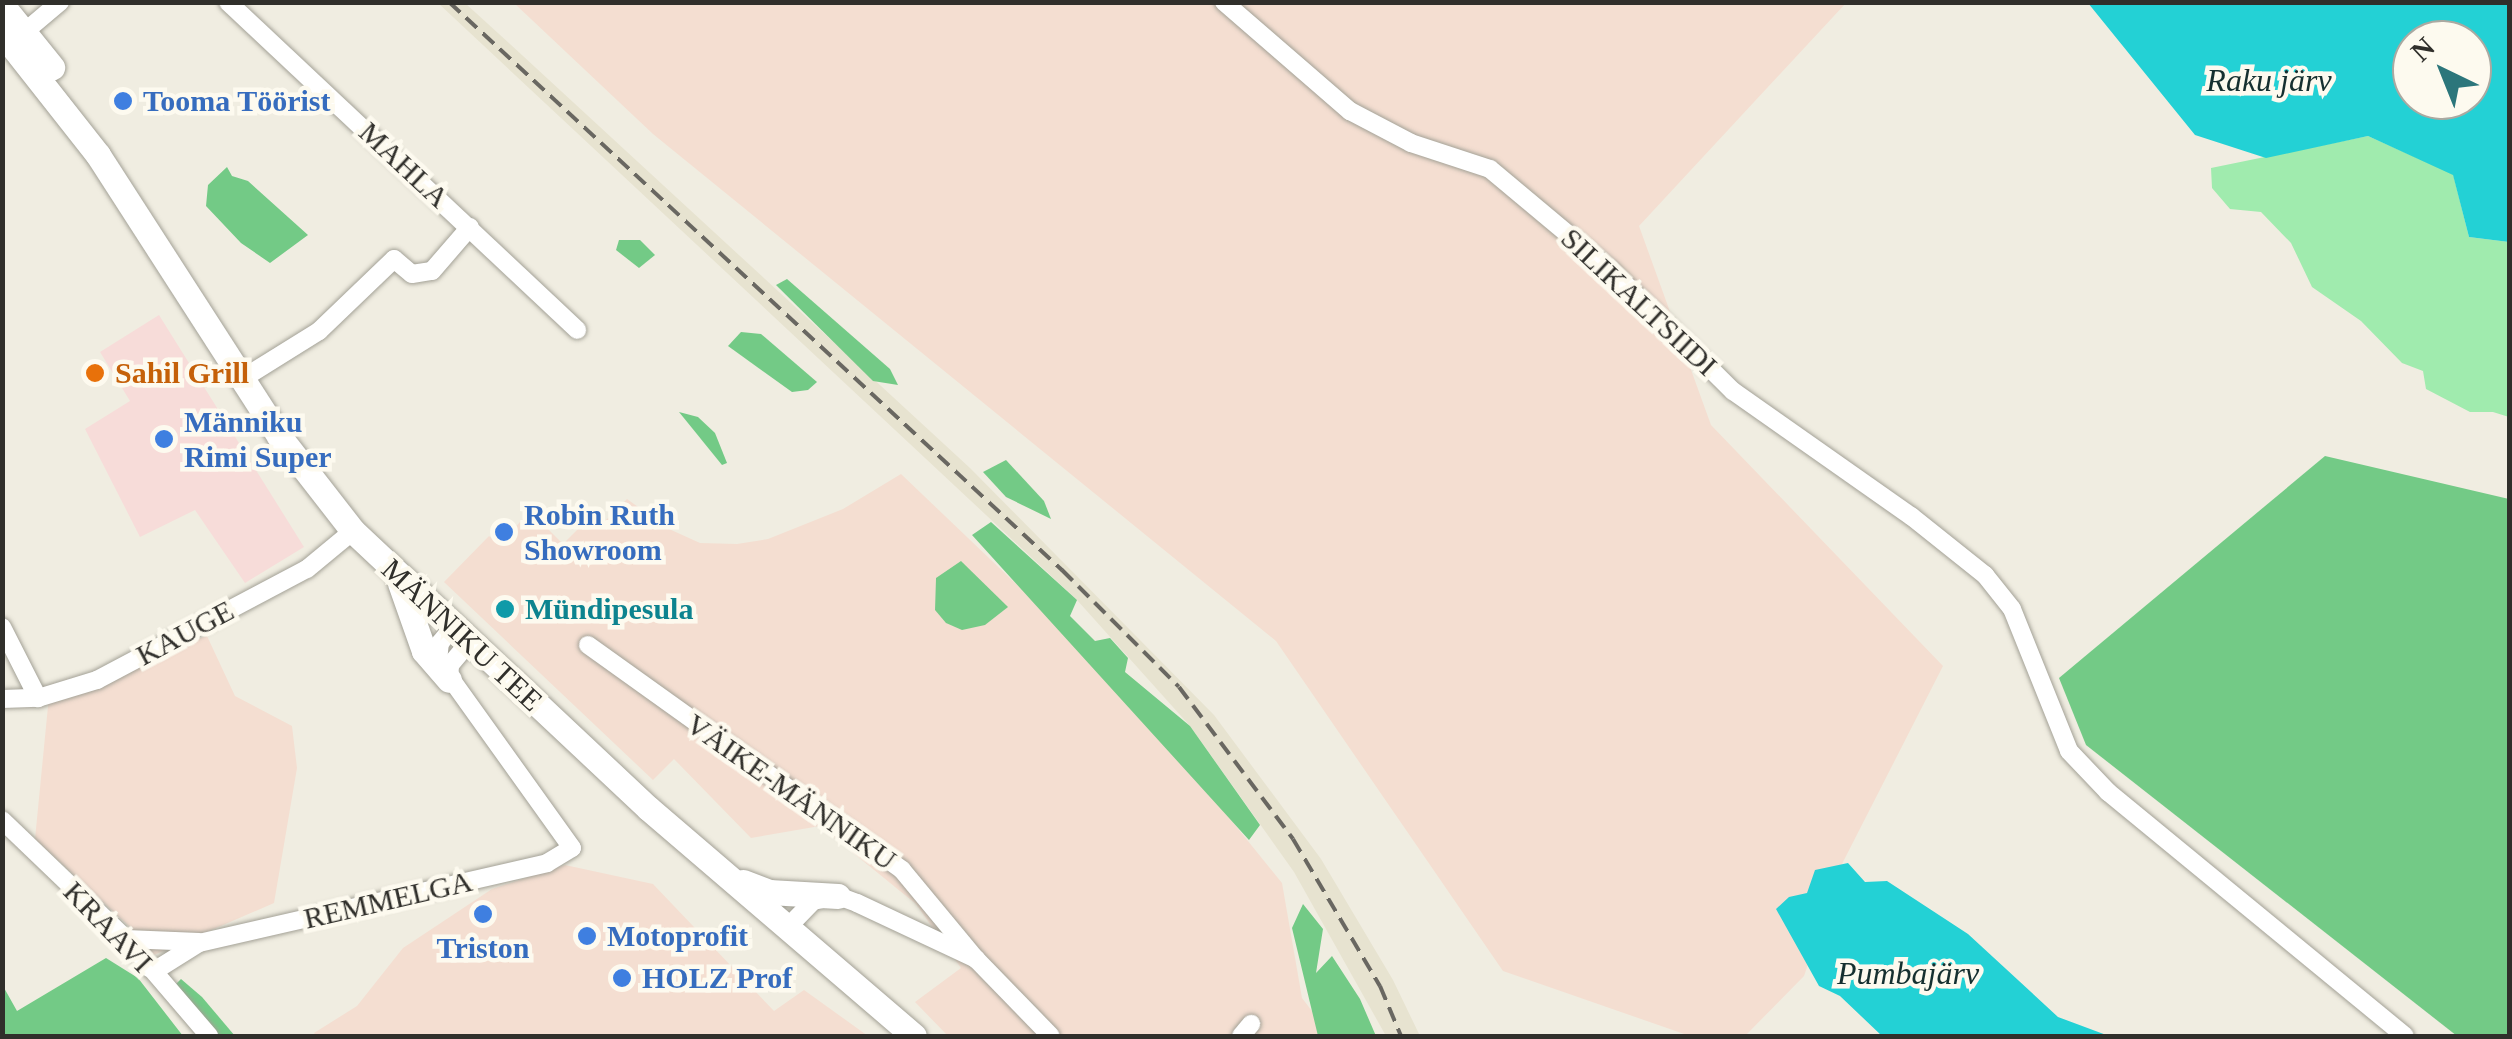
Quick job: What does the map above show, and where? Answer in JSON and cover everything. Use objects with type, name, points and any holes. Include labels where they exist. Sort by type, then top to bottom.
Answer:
[{"type":"street","points":[[10,39],[60,2]]},
{"type":"street","name":"MAHLA","points":[[228,2],[577,330]]},
{"type":"street","name":"SILIKALTSIIDI","points":[[1224,2],[1350,112],[1411,143],[1490,169],[1610,270],[1733,391],[1911,516],[1986,575],[2012,609],[2069,751],[2108,792],[2405,1036]]},
{"type":"street","name":"MÄNNIKU TEE","points":[[2,5],[10,39],[85,113],[98,155],[299,465],[353,531],[729,878],[914,1036]]},
{"type":"street","points":[[242,379],[319,331],[394,259],[412,274],[432,272],[470,227]]},
{"type":"street","name":"KAUGE","points":[[2,699],[38,698],[97,680],[307,569],[353,531]]},
{"type":"street","points":[[396,574],[412,608],[424,651],[449,680]]},
{"type":"street","points":[[2,627],[38,698]]},
{"type":"street","points":[[449,680],[436,652],[461,634]]},
{"type":"street","name":"VÄIKE-MÄNNIKU","points":[[588,645],[902,870],[976,959],[1052,1036]]},
{"type":"street","name":"REMMELGA","points":[[126,939],[200,942],[547,863],[572,848],[449,680]]},
{"type":"street","name":"KRAAVI","points":[[2,820],[126,939],[209,1036]]},
{"type":"street","points":[[729,878],[769,892],[838,896]]},
{"type":"street","name":"VÄIKE-MÄNNIKU","points":[[788,928],[813,901],[838,896],[976,959]]},
{"type":"street","name":"REMMELGA","points":[[149,968],[159,968],[200,942]]},
{"type":"shaded area","points":[[438,3],[465,3],[510,44],[970,468],[1214,715],[1321,859],[1393,980],[1420,1036],[1386,1036],[1294,872],[1190,726],[1077,600]]},
{"type":"shaded area","points":[[514,3],[1846,3],[1639,226],[1711,425],[1943,666],[1843,862],[1804,976],[1745,1036],[1690,1036],[1503,971],[1276,641],[653,134]]},
{"type":"shaded area","points":[[159,315],[304,547],[245,583],[195,510],[140,537],[85,429],[130,401],[100,352]]},
{"type":"shaded area","points":[[901,474],[1121,684],[1282,883],[1302,998],[1331,1036],[948,1036],[915,1002],[961,968],[916,904],[820,826],[751,838],[674,759],[653,780],[444,582],[489,536],[499,545],[530,511],[563,544],[590,517],[600,526],[627,499],[669,529],[700,543],[737,544],[768,539],[843,509]]},
{"type":"shaded area","points":[[207,636],[235,696],[292,726],[297,768],[274,903],[154,955],[132,929],[35,839],[50,686]]},
{"type":"shaded area","points":[[565,865],[653,884],[774,1011],[804,990],[868,1036],[316,1036],[314,1033],[357,1006],[403,948],[492,889]]},
{"type":"green space","points":[[2368,136],[2453,174],[2469,237],[2509,242],[2509,417],[2470,412],[2426,389],[2423,371],[2402,363],[2361,321],[2312,287],[2291,243],[2261,212],[2230,209],[2212,188],[2211,168]]},
{"type":"green space","points":[[227,167],[232,176],[248,181],[308,235],[270,263],[241,243],[206,206],[208,185]]},
{"type":"green space","points":[[619,240],[640,240],[655,255],[639,268],[616,250]]},
{"type":"green space","points":[[787,279],[890,369],[898,385],[873,381],[776,285]]},
{"type":"green space","points":[[741,332],[761,334],[817,382],[808,390],[792,392],[728,346]]},
{"type":"green space","points":[[679,412],[698,417],[715,433],[727,463],[722,465]]},
{"type":"green space","points":[[2325,456],[2509,499],[2509,1036],[2457,1036],[2086,745],[2059,678]]},
{"type":"green space","points":[[1006,460],[1044,501],[1051,519],[1006,497],[983,472]]},
{"type":"green space","points":[[991,522],[1077,600],[1070,616],[1095,641],[1110,638],[1128,658],[1125,672],[1190,726],[1260,825],[1249,840],[972,535]]},
{"type":"green space","points":[[961,561],[1008,607],[985,625],[962,630],[946,623],[935,610],[936,578]]},
{"type":"green space","points":[[1303,904],[1323,929],[1316,973],[1332,956],[1360,999],[1376,1036],[1318,1036],[1292,928]]},
{"type":"green space","points":[[106,958],[138,978],[183,1036],[3,1036],[3,986],[17,1011]]},
{"type":"green space","points":[[181,979],[235,1036],[216,1036],[175,985]]},
{"type":"water","name":"Raku järv","points":[[2088,3],[2509,3],[2509,242],[2469,237],[2453,175],[2368,136],[2266,158],[2195,135]]},
{"type":"water","name":"Pumbajärv","points":[[1848,863],[1865,882],[1887,881],[1968,934],[2058,1017],[2109,1036],[1882,1036],[1840,996],[1819,986],[1776,909],[1789,897],[1807,893],[1815,870]]},
{"type":"railway","points":[[449,2],[1062,570],[1179,687],[1293,839],[1380,986],[1401,1036]]},
{"type":"place","name":"Tooma Töörist","points":[[123,101]]},
{"type":"place","name":"Sahil Grill","points":[[95,373]]},
{"type":"place","name":"Männiku Rimi Super","points":[[164,439]]},
{"type":"place","name":"Robin Ruth Showroom","points":[[504,532]]},
{"type":"place","name":"Mündipesula","points":[[505,609]]},
{"type":"place","name":"Triston","points":[[483,914]]},
{"type":"place","name":"Motoprofit","points":[[587,936]]},
{"type":"place","name":"HOLZ Prof","points":[[622,978]]}]
